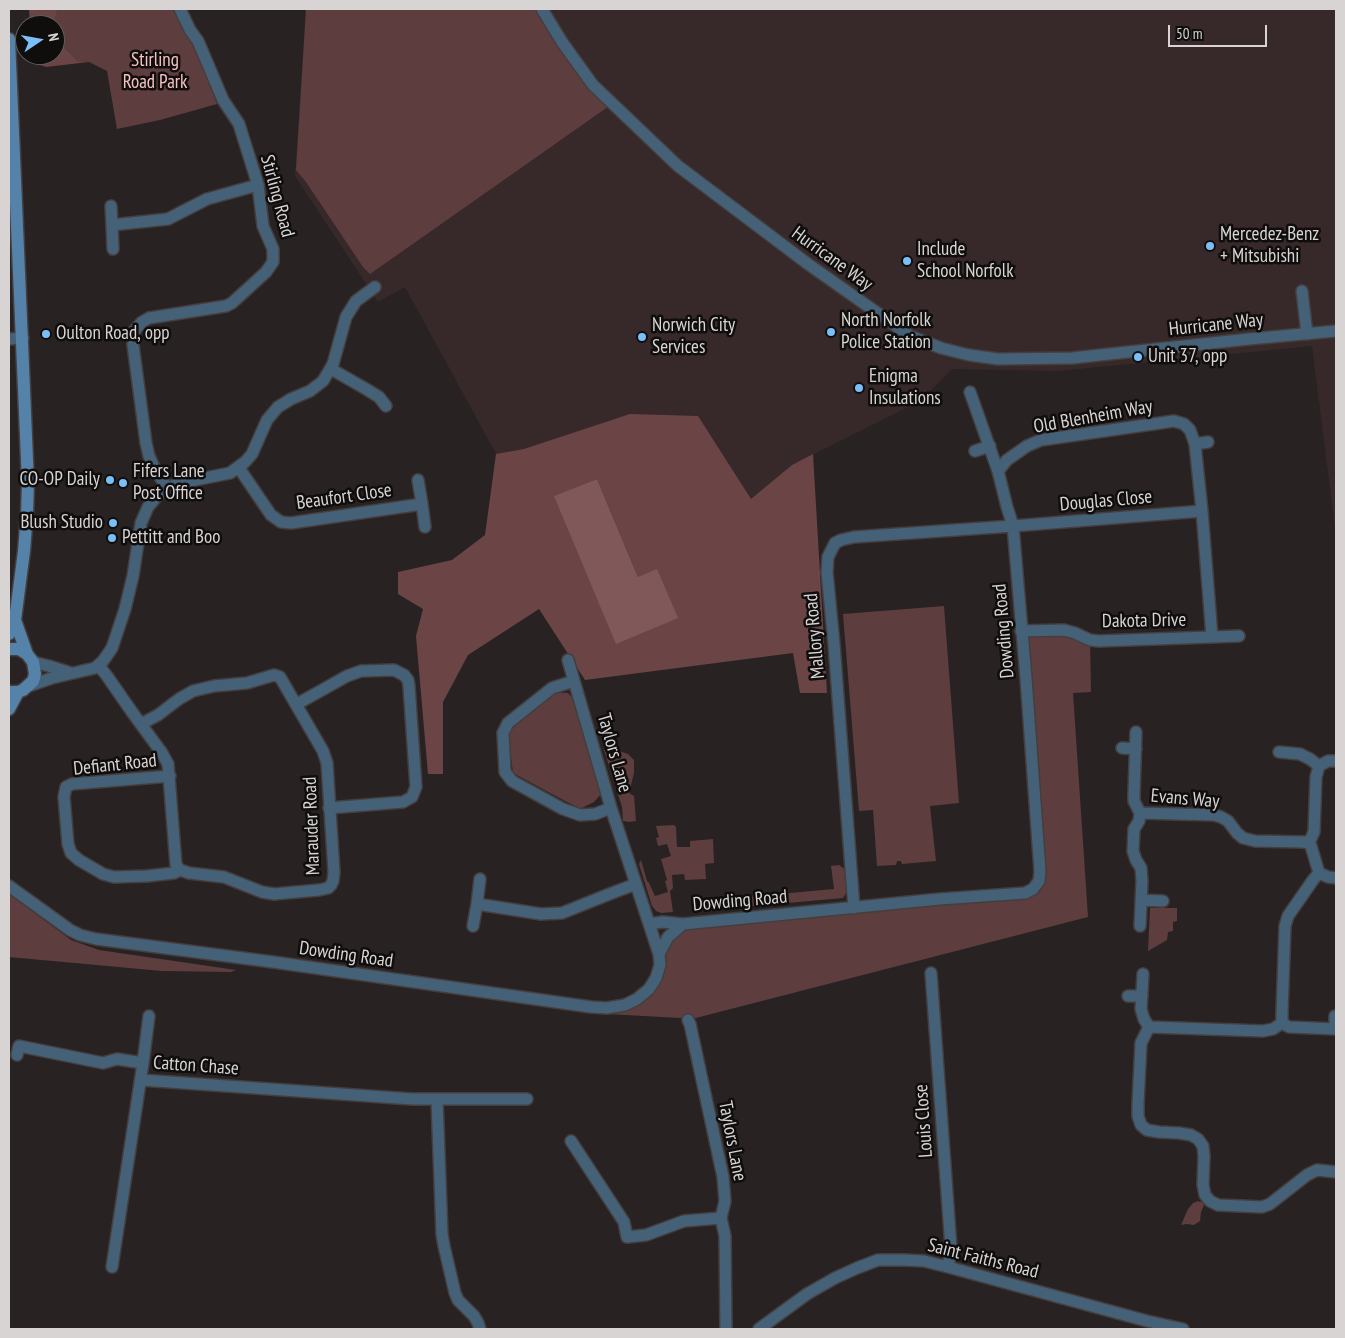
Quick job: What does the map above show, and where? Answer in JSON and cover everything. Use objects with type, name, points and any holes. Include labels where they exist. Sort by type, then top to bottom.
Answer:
[{"type":"street","name":"Stirling Road","points":[[167,488],[154,467],[146,443],[133,345],[134,331],[142,322],[149,318],[226,306],[232,303],[266,272],[273,262],[273,249],[263,226],[258,185],[238,124],[223,100],[198,41],[190,30],[180,9]]},
{"type":"street","name":"Hurricane Way","points":[[542,9],[562,42],[593,85],[678,166],[808,264],[910,336],[942,348],[969,355],[998,359],[1072,358],[1336,331]]},
{"type":"street","points":[[9,39],[28,464],[24,551],[15,620],[9,634]]},
{"type":"street","points":[[112,225],[168,219],[207,199],[258,185]]},
{"type":"street","points":[[111,206],[113,249]]},
{"type":"street","points":[[18,690],[95,668],[104,661],[112,648],[125,609],[134,576],[141,523],[148,507],[167,488],[180,483],[230,473],[239,468],[252,454],[267,420],[278,407],[310,391],[323,381],[330,369],[346,317],[356,301],[375,287]]},
{"type":"street","points":[[1302,291],[1307,334]]},
{"type":"street","points":[[9,339],[23,338]]},
{"type":"street","points":[[330,369],[369,384],[386,406]]},
{"type":"street","name":"Dowding Road","points":[[9,886],[70,930],[96,939],[591,1007],[614,1007],[625,1005],[638,999],[649,989],[656,978],[660,965],[658,954],[668,937],[683,924],[940,899],[1025,893],[1033,889],[1039,881],[1040,871],[1013,526],[990,446],[970,392]]},
{"type":"street","name":"Old Blenheim Way","points":[[998,471],[1007,460],[1041,440],[1174,421],[1184,424],[1190,430],[1195,444]]},
{"type":"street","points":[[1208,442],[1195,444],[1212,637]]},
{"type":"street","points":[[975,451],[990,446]]},
{"type":"street","name":"Beaufort Close","points":[[239,468],[271,515],[281,522],[291,523],[422,504]]},
{"type":"street","name":"Beaufort Close","points":[[418,480],[425,527]]},
{"type":"street","name":"Douglas Close","points":[[1013,526],[1202,510]]},
{"type":"street","name":"Mallory Road","points":[[854,908],[827,572],[828,557],[835,543],[854,537],[1013,526]]},
{"type":"street","points":[[9,709],[18,690],[32,681],[35,674],[15,620]]},
{"type":"street","name":"Dakota Drive","points":[[1022,631],[1064,630],[1090,640],[1099,641],[1240,636]]},
{"type":"street","points":[[9,649],[19,649],[30,658],[71,674]]},
{"type":"street","name":"Taylors Lane","points":[[568,660],[611,808],[658,954]]},
{"type":"street","points":[[99,666],[168,764],[176,865],[180,870]]},
{"type":"street","points":[[297,704],[347,676],[360,671],[394,670],[404,675],[408,680],[416,787],[412,797],[403,802],[329,808]]},
{"type":"street","name":"Marauder Road","points":[[141,724],[158,715],[179,698],[193,692],[214,686],[247,683],[274,675],[280,677],[324,751],[327,763],[334,872],[333,881],[328,888],[274,894],[262,892],[224,877],[189,873],[180,870]]},
{"type":"street","points":[[574,680],[552,688],[508,723],[503,733],[505,772],[512,781],[563,809],[580,815],[595,814],[611,808]]},
{"type":"street","name":"Evans Way","points":[[1136,732],[1134,801],[1140,813],[1134,829],[1133,851],[1141,868],[1140,926]]},
{"type":"street","points":[[1122,748],[1136,748]]},
{"type":"street","points":[[1279,752],[1300,754],[1319,766]]},
{"type":"street","points":[[1319,766],[1336,761]]},
{"type":"street","points":[[1319,766],[1316,777],[1314,832],[1309,844],[1319,873],[1336,878]]},
{"type":"street","name":"Defiant Road","points":[[170,776],[72,784],[66,788],[64,798],[68,844],[71,853],[79,860],[103,874],[114,877],[147,876],[174,873],[180,870]]},
{"type":"street","name":"Evans Way","points":[[1140,813],[1214,815],[1228,821],[1236,833],[1243,838],[1256,841],[1303,842],[1309,844]]},
{"type":"street","points":[[1282,1023],[1285,926],[1288,916],[1319,873]]},
{"type":"street","points":[[473,926],[480,879]]},
{"type":"street","points":[[477,904],[541,914],[562,913],[636,884]]},
{"type":"street","points":[[1141,900],[1163,901]]},
{"type":"street","points":[[649,924],[662,922],[683,924]]},
{"type":"street","name":"Louis Close","points":[[931,973],[951,1248],[948,1267]]},
{"type":"street","points":[[1142,974],[1141,1009],[1149,1027]]},
{"type":"street","points":[[1128,996],[1142,996]]},
{"type":"street","name":"Catton Chase","points":[[112,1267],[142,1080],[149,1016]]},
{"type":"street","points":[[1282,1023],[1289,1027],[1336,1029],[1335,1016]]},
{"type":"street","name":"Taylors Lane","points":[[688,1020],[723,1177],[725,1201],[721,1218],[725,1236],[726,1329]]},
{"type":"street","points":[[1149,1027],[1263,1031],[1274,1029],[1282,1023]]},
{"type":"street","points":[[1149,1027],[1140,1043],[1138,1116],[1141,1125],[1147,1130],[1191,1135],[1198,1139],[1203,1146],[1203,1185],[1205,1195],[1210,1201],[1218,1205],[1262,1207],[1270,1204],[1307,1175],[1317,1170],[1336,1172]]},
{"type":"street","points":[[19,1045],[103,1063],[117,1059],[143,1063]]},
{"type":"street","name":"Catton Chase","points":[[142,1080],[412,1099],[527,1099]]},
{"type":"street","points":[[437,1100],[444,1246],[458,1300],[474,1316],[480,1329]]},
{"type":"street","points":[[571,1141],[624,1222],[626,1237],[646,1235],[684,1221],[721,1218]]},
{"type":"street","points":[[568,1158],[578,1152]]},
{"type":"street","name":"Saint Faiths Road","points":[[759,1329],[814,1290],[857,1268],[878,1260],[905,1260],[924,1261],[948,1267],[1176,1329]]},
{"type":"shaded area","points":[[29,9],[58,9],[56,15],[29,15]]},
{"type":"shaded area","points":[[306,9],[1336,9],[1336,536],[1312,346],[1057,371],[952,369],[920,401],[792,465],[726,521],[513,485],[405,287],[378,302],[295,176]]},
{"type":"shaded area","points":[[65,48],[78,61],[89,62],[65,65]]},
{"type":"shaded area","points":[[40,65],[63,65],[46,67]]},
{"type":"shaded area","points":[[630,414],[698,416],[751,499],[792,465],[813,454],[827,693],[800,693],[793,653],[585,680],[539,609],[468,655],[443,702],[443,774],[428,774],[416,636],[423,609],[398,594],[398,572],[452,560],[485,535],[496,454],[524,449]],"holes":[[[597,479],[638,577],[555,496]]]},
{"type":"shaded area","points":[[597,479],[638,577],[657,569],[678,618],[616,644],[554,496]]},
{"type":"green space","name":"Stirling Road Park","points":[[58,9],[174,9],[193,43],[217,104],[160,120],[117,129],[107,71],[89,62],[78,61],[65,48],[65,15],[55,15]]},
{"type":"green space","points":[[306,9],[542,9],[612,104],[370,274],[363,267],[296,170]]},
{"type":"green space","points":[[944,606],[959,803],[930,806],[936,861],[902,864],[901,861],[897,861],[896,865],[877,866],[873,810],[859,811],[843,614]]},
{"type":"green space","points":[[1064,630],[1090,640],[1091,692],[1073,693],[1088,917],[688,1020],[606,1014],[607,1008],[649,989],[659,954],[683,924],[1025,893],[1039,881],[1021,631]]},
{"type":"green space","points":[[552,692],[568,693],[575,700],[602,793],[594,802],[580,809],[513,773],[508,734],[513,721]]},
{"type":"green space","points":[[610,748],[628,754],[634,760],[634,773],[629,793],[634,796],[636,821],[623,821],[622,807],[604,750]]},
{"type":"green space","points":[[674,825],[676,827],[677,847],[690,847],[690,841],[713,839],[714,863],[705,864],[706,879],[685,880],[684,874],[672,875],[673,888],[670,891],[673,912],[661,913],[652,906],[639,864],[641,860],[647,881],[655,896],[668,892],[665,881],[667,880],[661,859],[671,856],[667,844],[658,846],[656,838],[659,837],[656,826]]},
{"type":"green space","points":[[839,865],[846,870],[850,887],[843,898],[699,911],[700,902],[707,901],[727,904],[742,896],[834,889],[831,866]]},
{"type":"green space","points":[[9,894],[71,940],[99,950],[236,970],[231,972],[162,971],[9,957]]},
{"type":"green space","points":[[1150,908],[1177,908],[1177,921],[1173,922],[1173,931],[1168,932],[1167,940],[1148,951]]},
{"type":"green space","points":[[1198,1201],[1205,1203],[1200,1221],[1194,1225],[1181,1225],[1188,1209],[1193,1203]]},
{"type":"place","name":"Mercedez-Benz + Mitsubishi","points":[[1210,246]]},
{"type":"place","name":"Include School Norfolk","points":[[907,261]]},
{"type":"place","name":"North Norfolk Police Station","points":[[831,332]]},
{"type":"place","name":"Oulton Road, opp","points":[[46,334]]},
{"type":"place","name":"Norwich City Services","points":[[642,337]]},
{"type":"place","name":"Unit 37, opp","points":[[1138,357]]},
{"type":"place","name":"Enigma Insulations","points":[[859,388]]},
{"type":"place","name":"CO-OP Daily","points":[[110,480]]},
{"type":"place","name":"Fifers Lane Post Office","points":[[123,483]]},
{"type":"place","name":"Blush Studio","points":[[113,523]]},
{"type":"place","name":"Pettitt and Boo","points":[[112,538]]}]
